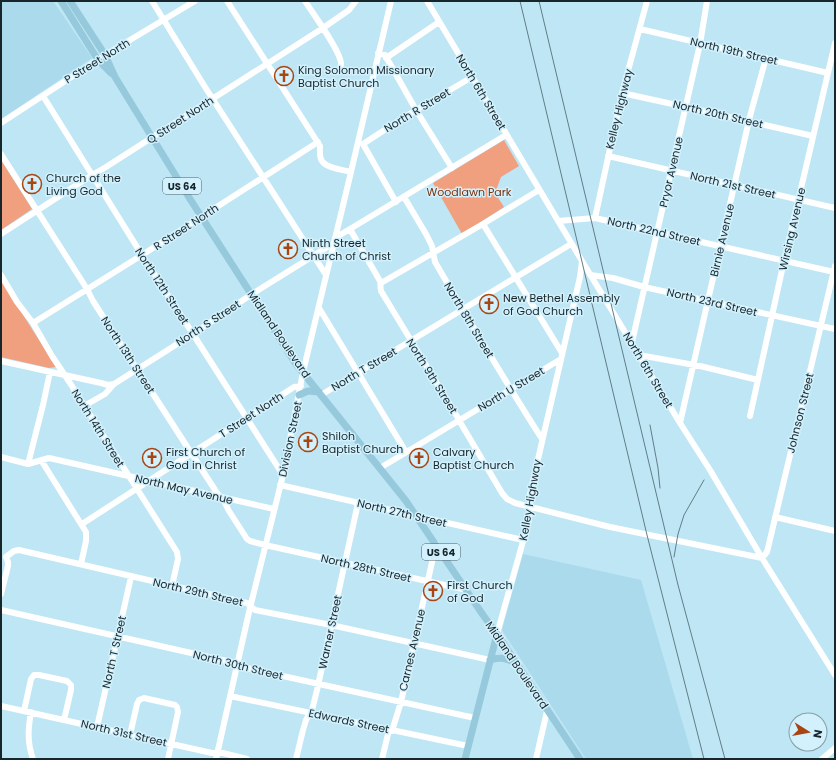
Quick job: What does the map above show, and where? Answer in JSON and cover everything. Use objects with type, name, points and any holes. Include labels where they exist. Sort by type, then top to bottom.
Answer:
[{"type":"main road","name":"Midland Boulevard","points":[[61,1],[98,60],[115,77]]},
{"type":"main road","name":"Midland Boulevard","points":[[70,1],[105,55],[115,77],[152,138],[296,364],[417,516],[580,759]]},
{"type":"main road","points":[[299,395],[310,391],[320,393]]},
{"type":"main road","name":"Kelley Highway","points":[[465,759],[497,634]]},
{"type":"main road","points":[[490,660],[501,658],[516,663]]},
{"type":"street","points":[[152,1],[326,275]]},
{"type":"street","name":"P Street North","points":[[1,124],[105,55],[195,1]]},
{"type":"street","points":[[227,1],[318,142],[322,162],[351,172]]},
{"type":"street","points":[[305,1],[339,56],[341,65],[339,72]]},
{"type":"street","name":"Q Street North","points":[[1,234],[322,28],[349,10],[356,1]]},
{"type":"street","name":"Division Street","points":[[216,756],[250,606],[283,475],[303,372],[351,172],[360,143],[378,53],[391,1]]},
{"type":"street","name":"North 6th Street","points":[[427,1],[571,244],[835,675]]},
{"type":"street","name":"Kelley Highway","points":[[593,218],[622,93],[647,1]]},
{"type":"street","name":"Pryor Avenue","points":[[632,342],[700,44],[707,1]]},
{"type":"street","points":[[386,58],[439,22]]},
{"type":"street","name":"North 19th Street","points":[[640,29],[828,73]]},
{"type":"street","name":"Wirsing Avenue","points":[[750,416],[784,261],[835,43]]},
{"type":"street","points":[[378,53],[385,55],[416,110],[452,168]]},
{"type":"street","name":"Birnie Avenue","points":[[680,423],[749,122],[766,58]]},
{"type":"street","name":"North R Street","points":[[360,143],[472,77]]},
{"type":"street","name":"North 20th Street","points":[[622,93],[813,136]]},
{"type":"street","name":"North 12th Street","points":[[43,96],[142,255],[283,475]]},
{"type":"street","name":"North S Street","points":[[84,406],[105,394],[114,384],[313,256],[350,230],[506,135]]},
{"type":"street","name":"R Street North","points":[[32,323],[142,255],[318,142]]},
{"type":"street","points":[[360,143],[396,202]]},
{"type":"street","name":"North 13th Street","points":[[1,154],[247,539],[265,545]]},
{"type":"street","name":"North 21st Street","points":[[608,156],[835,208]]},
{"type":"street","points":[[381,283],[539,190]]},
{"type":"street","name":"North 8th Street","points":[[404,197],[432,246],[435,262],[542,439]]},
{"type":"street","name":"North 22nd Street","points":[[558,221],[593,218],[784,261],[834,269]]},
{"type":"street","points":[[483,224],[516,277],[561,356]]},
{"type":"street","name":"North 9th Street","points":[[350,230],[381,283],[381,291],[505,497],[510,501],[530,507]]},
{"type":"street","name":"North T Street","points":[[320,393],[358,372],[571,244]]},
{"type":"street","name":"Kelley Highway","points":[[497,634],[529,520],[530,494],[580,277],[582,262]]},
{"type":"street","name":"Johnson Street","points":[[762,558],[767,552],[834,269]]},
{"type":"street","name":"North 23rd Street","points":[[590,274],[835,329]]},
{"type":"street","name":"North 14th Street","points":[[1,275],[177,552],[178,559],[172,586]]},
{"type":"street","points":[[319,308],[406,452]]},
{"type":"street","points":[[639,355],[693,365],[758,380]]},
{"type":"street","name":"North U Street","points":[[380,468],[511,389],[561,356]]},
{"type":"street","points":[[1,361],[101,384],[114,384]]},
{"type":"street","points":[[28,464],[50,372]]},
{"type":"street","name":"T Street North","points":[[82,524],[294,387],[301,386]]},
{"type":"street","name":"North May Avenue","points":[[1,458],[28,464],[33,464],[49,458],[274,509]]},
{"type":"street","points":[[41,460],[86,532],[87,536],[81,564]]},
{"type":"street","name":"North 27th Street","points":[[280,485],[523,540]]},
{"type":"street","name":"Warner Street","points":[[296,759],[303,730],[312,710],[319,684],[358,503]]},
{"type":"street","points":[[530,507],[610,527],[762,558]]},
{"type":"street","points":[[775,517],[835,531]]},
{"type":"street","name":"Carnes Avenue","points":[[382,759],[390,730],[401,702],[436,544]]},
{"type":"street","name":"North 28th Street","points":[[265,545],[467,590]]},
{"type":"street","name":"North 29th Street","points":[[3,555],[19,550],[247,603],[255,610],[490,660]]},
{"type":"street","points":[[1,594],[8,566],[8,562],[3,555]]},
{"type":"street","name":"North T Street","points":[[97,727],[131,576]]},
{"type":"street","name":"North 30th Street","points":[[1,610],[231,662],[237,665],[319,684],[475,718]]},
{"type":"street","points":[[24,711],[32,677],[37,675],[46,676],[67,681],[71,685],[64,720]]},
{"type":"street","name":"Edwards Street","points":[[230,696],[468,746]]},
{"type":"street","points":[[130,734],[136,704],[139,700],[144,698],[172,704],[177,707],[178,712],[168,759]]},
{"type":"street","name":"North 31st Street","points":[[1,706],[212,753],[216,756],[223,754],[247,759]]},
{"type":"street","points":[[536,759],[547,710]]},
{"type":"street","points":[[31,712],[28,736],[32,759]]},
{"type":"street","points":[[822,759],[835,748]]},
{"type":"shaded area","points":[[1,1],[53,1],[92,58],[1,119]]},
{"type":"shaded area","points":[[523,554],[641,580],[693,759],[586,759],[502,630]]},
{"type":"green space","name":"Woodlawn Park","points":[[504,140],[519,166],[501,177],[495,193],[504,207],[462,234],[433,183]]},
{"type":"green space","points":[[1,160],[32,209],[1,230]]},
{"type":"green space","points":[[1,280],[56,367],[49,368],[1,357]]},
{"type":"railway","points":[[520,1],[647,535],[704,759]]},
{"type":"railway","points":[[539,1],[678,585],[725,759]]},
{"type":"railway","points":[[650,425],[660,488]]},
{"type":"railway","points":[[674,557],[678,534],[684,515],[704,480]]},
{"type":"place","name":"King Solomon Missionary Baptist Church","points":[[284,76]]},
{"type":"place","name":"Church of the Living God","points":[[32,184]]},
{"type":"place","name":"Ninth Street Church of Christ","points":[[288,249]]},
{"type":"place","name":"New Bethel Assembly of God Church","points":[[489,304]]},
{"type":"place","name":"Shiloh Baptist Church","points":[[308,442]]},
{"type":"place","name":"First Church of God in Christ","points":[[152,458]]},
{"type":"place","name":"Calvary Baptist Church","points":[[419,458]]},
{"type":"place","name":"First Church of God","points":[[433,591]]}]
